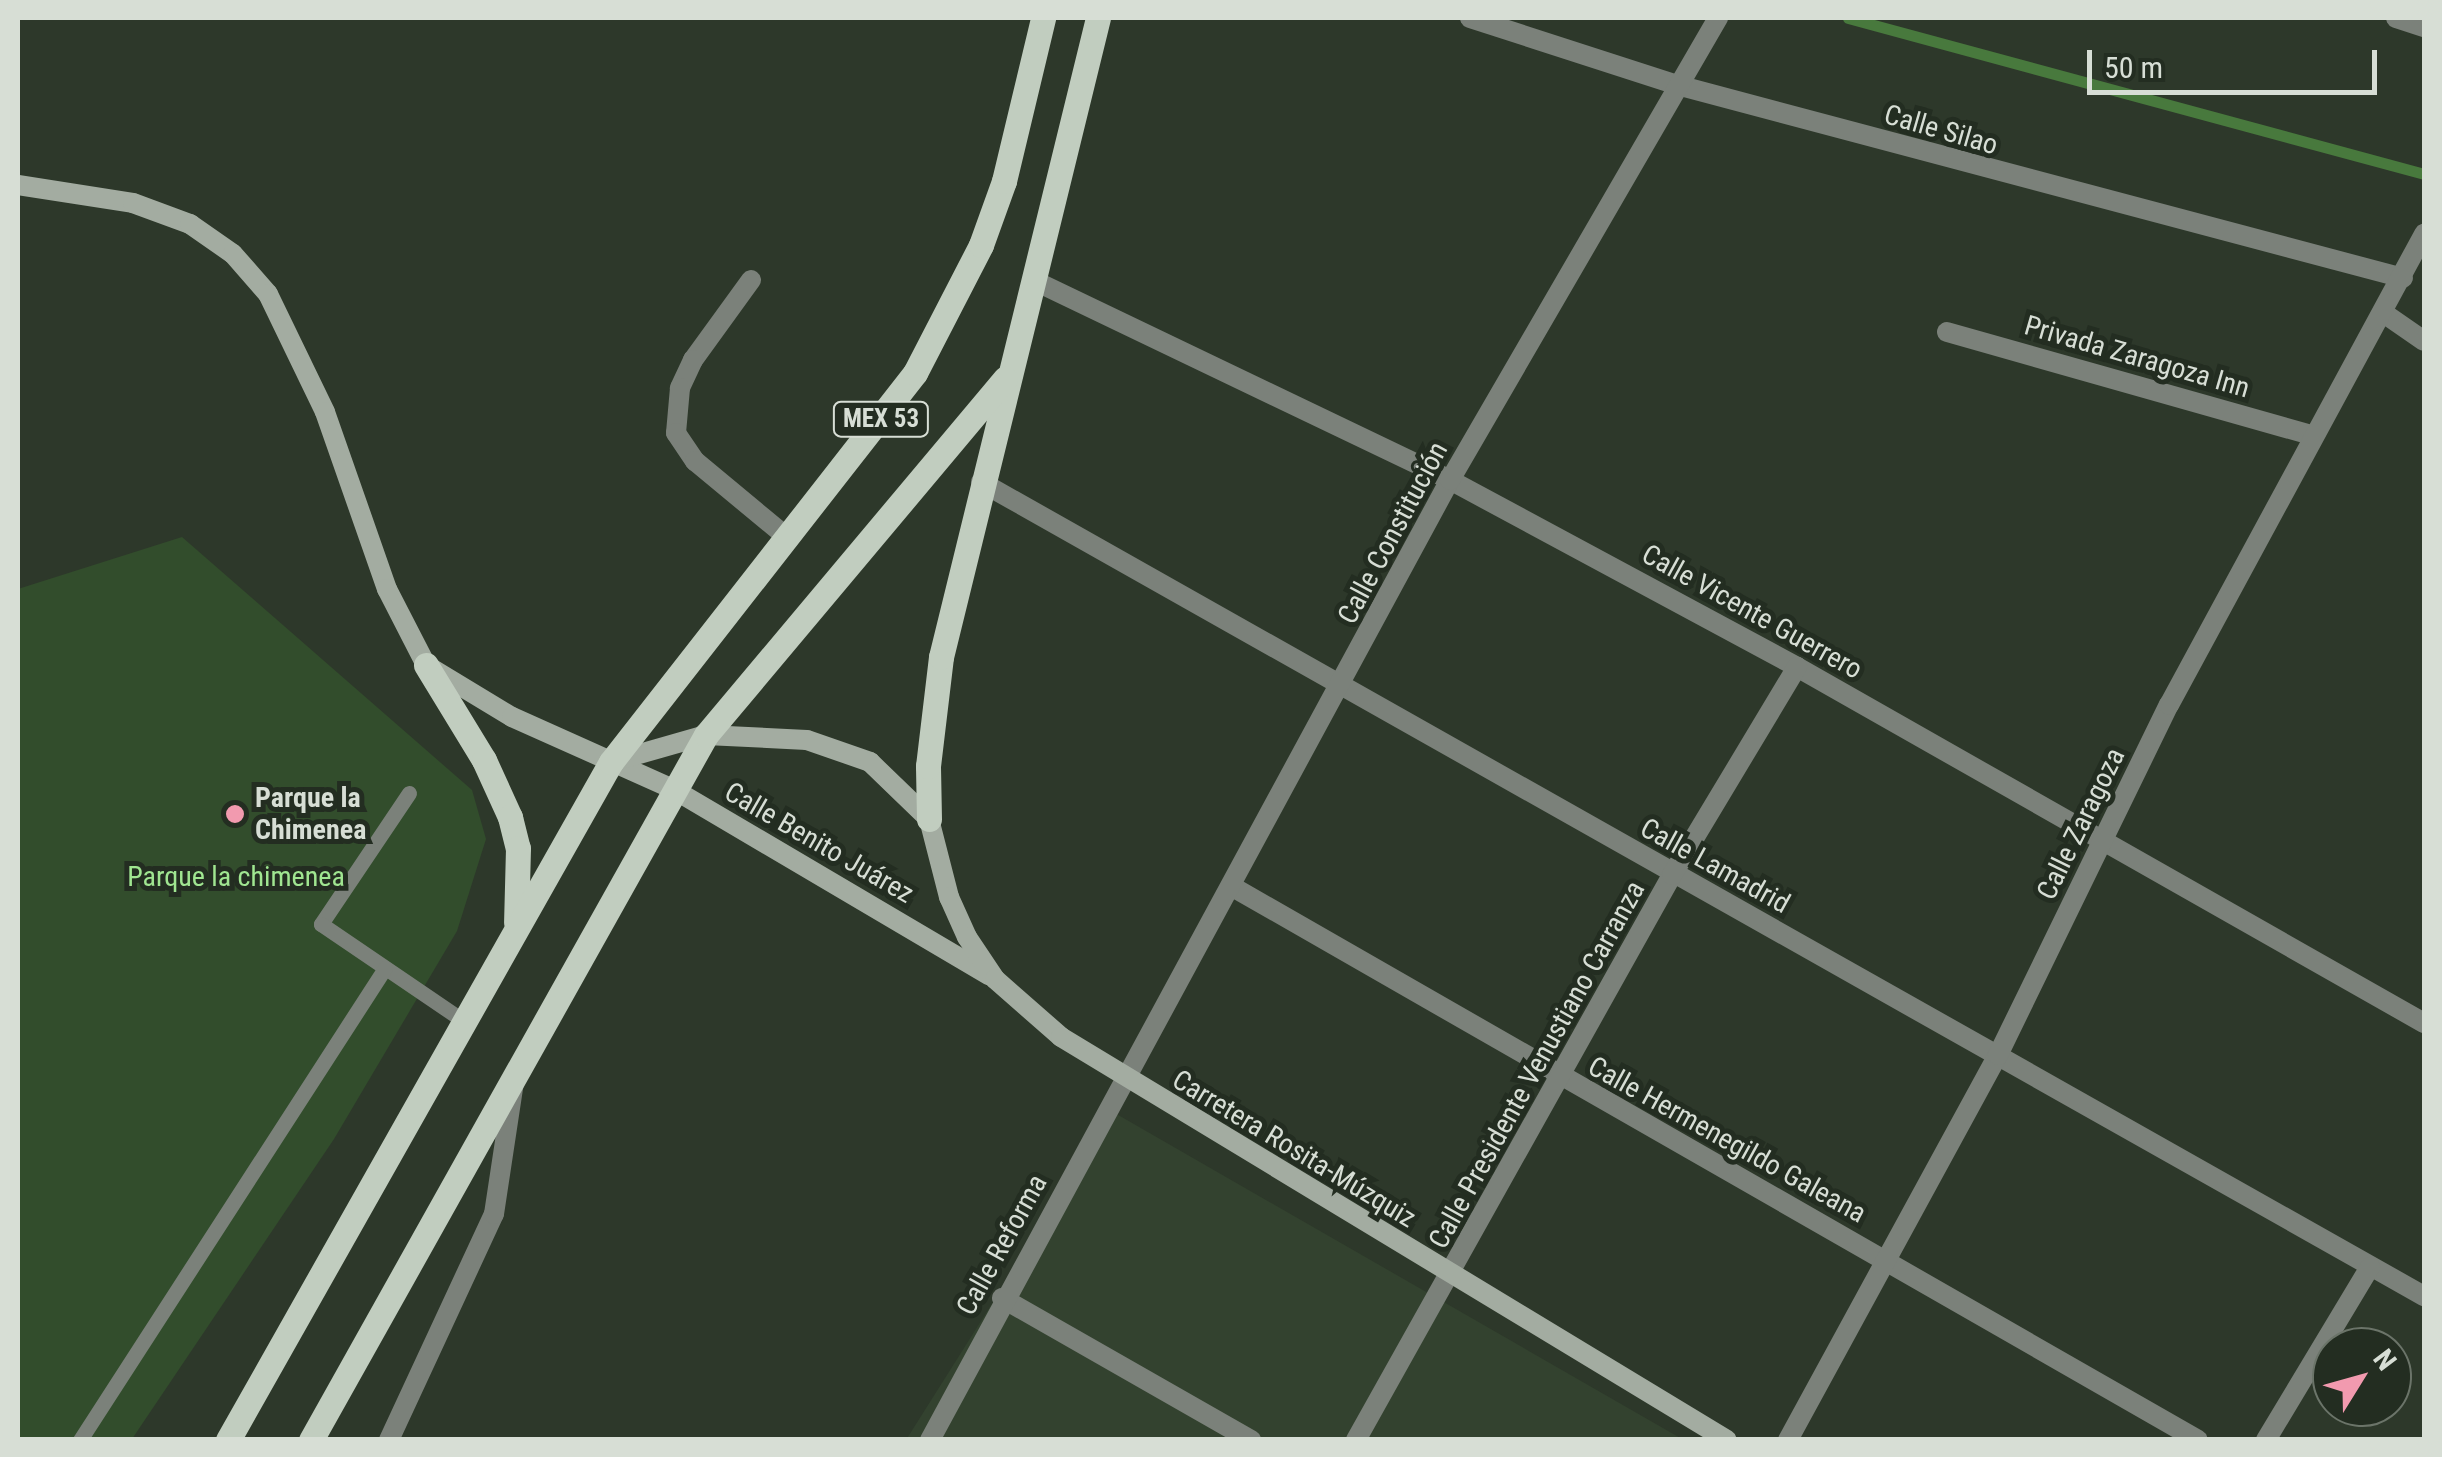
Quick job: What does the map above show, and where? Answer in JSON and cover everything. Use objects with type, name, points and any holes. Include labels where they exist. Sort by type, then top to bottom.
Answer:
[{"type":"main road","name":"MEX 53","points":[[611,762],[790,539],[915,373],[954,302],[1004,181],[1044,18]]},
{"type":"main road","name":"MEX 53","points":[[673,789],[706,735],[1005,379],[1035,280],[1098,18]]},
{"type":"main road","points":[[18,185],[132,204],[190,224],[234,254],[268,294],[325,412],[387,590],[426,665],[484,760],[510,818],[518,848],[516,929]]},
{"type":"main road","points":[[929,818],[938,673],[1005,379]]},
{"type":"main road","name":"Calle Benito Juárez","points":[[426,665],[512,717],[673,789],[995,979]]},
{"type":"main road","points":[[228,1440],[611,762],[706,735],[779,736],[839,749],[870,762],[929,818]]},
{"type":"main road","points":[[310,1440],[673,789]]},
{"type":"main road","name":"Carretera Rosita-Múzquiz","points":[[929,818],[948,897],[995,979],[1061,1037],[1727,1440]]},
{"type":"street","name":"Calle Silao","points":[[1470,18],[1681,86],[2403,278]]},
{"type":"street","name":"Calle Constitución","points":[[1128,1081],[1450,480],[1718,18]]},
{"type":"street","points":[[2396,18],[2424,27]]},
{"type":"street","name":"Calle Zaragoza","points":[[1788,1440],[1998,1055],[2312,435],[2385,314],[2424,234]]},
{"type":"street","points":[[752,280],[693,360],[680,388],[676,433],[696,461],[790,539]]},
{"type":"street","name":"Calle Vicente Guerrero","points":[[1035,280],[1450,480],[1798,667],[2424,1024]]},
{"type":"street","points":[[2385,314],[2424,341]]},
{"type":"street","name":"Privada Zaragoza Inn","points":[[1947,332],[2312,435]]},
{"type":"street","name":"Calle Lamadrid","points":[[981,482],[2424,1296]]},
{"type":"street","name":"Calle Presidente Venustiano Carranza","points":[[1356,1440],[1563,1079],[1672,875],[1798,667]]},
{"type":"street","name":"Calle Hermenegildo Galeana","points":[[1230,886],[2198,1440]]},
{"type":"street","points":[[389,1440],[494,1214],[515,1072]]},
{"type":"street","name":"Calle Reforma","points":[[930,1440],[1002,1298],[1128,1081]]},
{"type":"street","points":[[2266,1440],[2370,1267]]},
{"type":"street","points":[[1002,1298],[1251,1440]]},
{"type":"lane","points":[[409,794],[320,924],[462,1020]]},
{"type":"lane","points":[[80,1440],[385,968]]},
{"type":"shaded area","points":[[1113,1112],[1682,1439],[906,1440]]},
{"type":"green space","name":"Parque la chimenea","points":[[182,537],[472,790],[486,839],[457,931],[334,1139],[132,1439],[18,1439],[18,589]]},
{"type":"waterway","points":[[1848,18],[2424,174]]},
{"type":"place","name":"Parque la Chimenea","points":[[235,814]]}]
